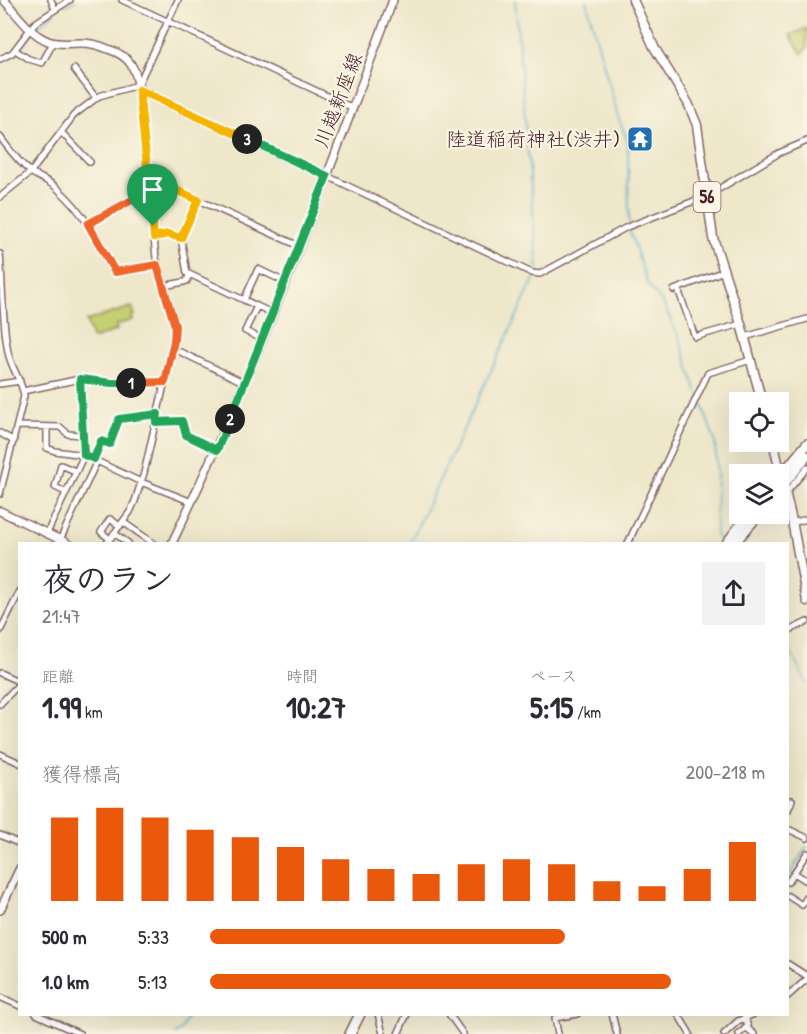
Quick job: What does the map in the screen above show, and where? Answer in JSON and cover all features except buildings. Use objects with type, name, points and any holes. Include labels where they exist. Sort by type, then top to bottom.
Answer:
[{"type":"highway","points":[[789,474],[807,444]]},
{"type":"highway","points":[[789,477],[807,456]]},
{"type":"highway","points":[[728,542],[742,524]]},
{"type":"highway","points":[[735,542],[750,524]]},
{"type":"highway","points":[[350,1034],[359,1016]]},
{"type":"highway","points":[[357,1034],[366,1016]]},
{"type":"main road","points":[[4,0],[31,29],[44,39],[53,43],[97,45],[118,52],[130,61],[139,88],[327,176]]},
{"type":"main road","name":"川越新座線","points":[[172,542],[217,450],[245,383],[327,176],[393,0]]},
{"type":"main road","name":"56","points":[[633,0],[654,47],[691,109],[700,138],[713,238],[745,337],[759,392]]},
{"type":"main road","points":[[0,511],[63,541]]},
{"type":"main road","points":[[789,512],[807,601]]},
{"type":"main road","points":[[0,910],[18,872]]},
{"type":"street","points":[[51,0],[56,9]]},
{"type":"street","points":[[0,59],[15,50],[35,23],[70,0]]},
{"type":"street","points":[[122,0],[353,108]]},
{"type":"street","points":[[151,542],[122,524],[110,519],[101,531],[110,538],[122,524],[135,501],[158,414],[172,348],[175,326],[157,265],[139,88],[178,0]]},
{"type":"street","points":[[15,50],[29,59],[42,63],[53,43]]},
{"type":"street","points":[[74,69],[96,98]]},
{"type":"street","points":[[0,197],[31,172],[74,115],[96,98],[139,88]]},
{"type":"street","points":[[61,132],[90,162]]},
{"type":"street","points":[[0,137],[14,157],[31,172],[56,186],[88,224],[115,272],[157,265]]},
{"type":"street","points":[[327,176],[534,274],[544,273],[627,227],[707,196],[778,153],[807,141]]},
{"type":"street","points":[[148,177],[299,246]]},
{"type":"street","points":[[88,224],[132,200],[150,196]]},
{"type":"street","points":[[198,200],[181,238],[187,273],[272,313]]},
{"type":"street","points":[[154,237],[168,234],[181,238]]},
{"type":"street","points":[[0,254],[7,344],[11,363],[23,391],[23,404],[0,494]]},
{"type":"street","points":[[244,300],[258,269],[285,282]]},
{"type":"street","points":[[724,271],[676,290],[695,337],[741,324]]},
{"type":"street","points":[[163,286],[187,281],[189,275]]},
{"type":"street","points":[[256,306],[244,331],[262,339]]},
{"type":"street","points":[[745,337],[807,319]]},
{"type":"street","points":[[172,348],[245,383]]},
{"type":"street","points":[[627,542],[708,374],[751,360]]},
{"type":"street","points":[[23,391],[80,379],[112,383],[165,382]]},
{"type":"street","points":[[47,533],[84,455],[80,379]]},
{"type":"street","points":[[0,384],[20,381]]},
{"type":"street","points":[[63,541],[96,460],[101,441],[110,444],[119,419],[158,414]]},
{"type":"street","points":[[156,422],[182,421],[186,435],[217,450]]},
{"type":"street","points":[[18,426],[60,427],[68,434],[84,435]]},
{"type":"street","points":[[47,427],[47,448],[84,455],[141,482],[192,502]]},
{"type":"street","points":[[0,433],[14,441]]},
{"type":"street","points":[[65,492],[55,487],[61,465],[75,471]]},
{"type":"street","points":[[789,481],[805,471]]},
{"type":"street","points":[[792,523],[807,519]]},
{"type":"street","points":[[0,631],[18,595]]},
{"type":"street","points":[[789,631],[807,622]]},
{"type":"street","points":[[0,673],[18,681]]},
{"type":"street","points":[[0,704],[18,684]]},
{"type":"street","points":[[0,754],[18,762]]},
{"type":"street","points":[[789,808],[792,800]]},
{"type":"street","points":[[789,829],[807,838]]},
{"type":"street","points":[[1,838],[18,843]]},
{"type":"street","points":[[789,880],[807,853]]},
{"type":"street","points":[[794,873],[807,881]]},
{"type":"street","points":[[789,897],[802,905],[807,897]]},
{"type":"street","points":[[789,965],[807,977],[789,995]]},
{"type":"street","points":[[0,997],[18,1005]]},
{"type":"street","points":[[40,1016],[80,1034]]},
{"type":"street","points":[[378,1016],[382,1034]]},
{"type":"street","points":[[398,1034],[406,1016]]},
{"type":"street","points":[[450,1016],[463,1034]]},
{"type":"street","points":[[558,1034],[555,1018],[568,1016]]},
{"type":"street","points":[[612,1016],[617,1034]]},
{"type":"street","points":[[679,1016],[690,1034]]},
{"type":"street","points":[[724,1034],[746,1016],[748,1029],[754,1034]]},
{"type":"street","points":[[739,1034],[748,1026]]},
{"type":"green space","points":[[807,28],[807,48],[802,54],[790,35]]},
{"type":"green space","points":[[132,307],[135,315],[132,316],[133,320],[116,325],[117,330],[93,339],[86,321]]},
{"type":"waterway","points":[[66,6],[75,0]]},
{"type":"waterway","points":[[515,0],[538,270]]},
{"type":"waterway","points":[[586,0],[618,117],[628,142],[629,224]]},
{"type":"waterway","points":[[35,29],[54,13]]},
{"type":"waterway","points":[[19,51],[32,33]]},
{"type":"waterway","points":[[4,60],[16,54]]},
{"type":"waterway","points":[[629,229],[648,285],[664,305],[680,340],[697,392]]},
{"type":"waterway","points":[[410,542],[536,275]]},
{"type":"waterway","points":[[699,396],[715,441],[716,535],[718,539]]},
{"type":"waterway","points":[[789,648],[807,684]]},
{"type":"waterway","points":[[789,874],[807,847]]},
{"type":"waterway","points":[[175,1034],[181,1030],[188,1016]]},
{"type":"place","name":"陸道稲荷神社(渋井)","points":[[640,139]]},
{"type":"route","points":[[139,90],[327,176],[217,450],[186,435],[182,421],[156,422],[158,414],[119,419],[110,444],[101,441],[94,459],[84,455],[80,379],[112,383],[165,382],[175,326],[157,265],[115,272],[88,224],[132,200],[150,196],[153,226],[154,237],[168,234],[181,238],[198,200],[148,177],[139,90]]}]
